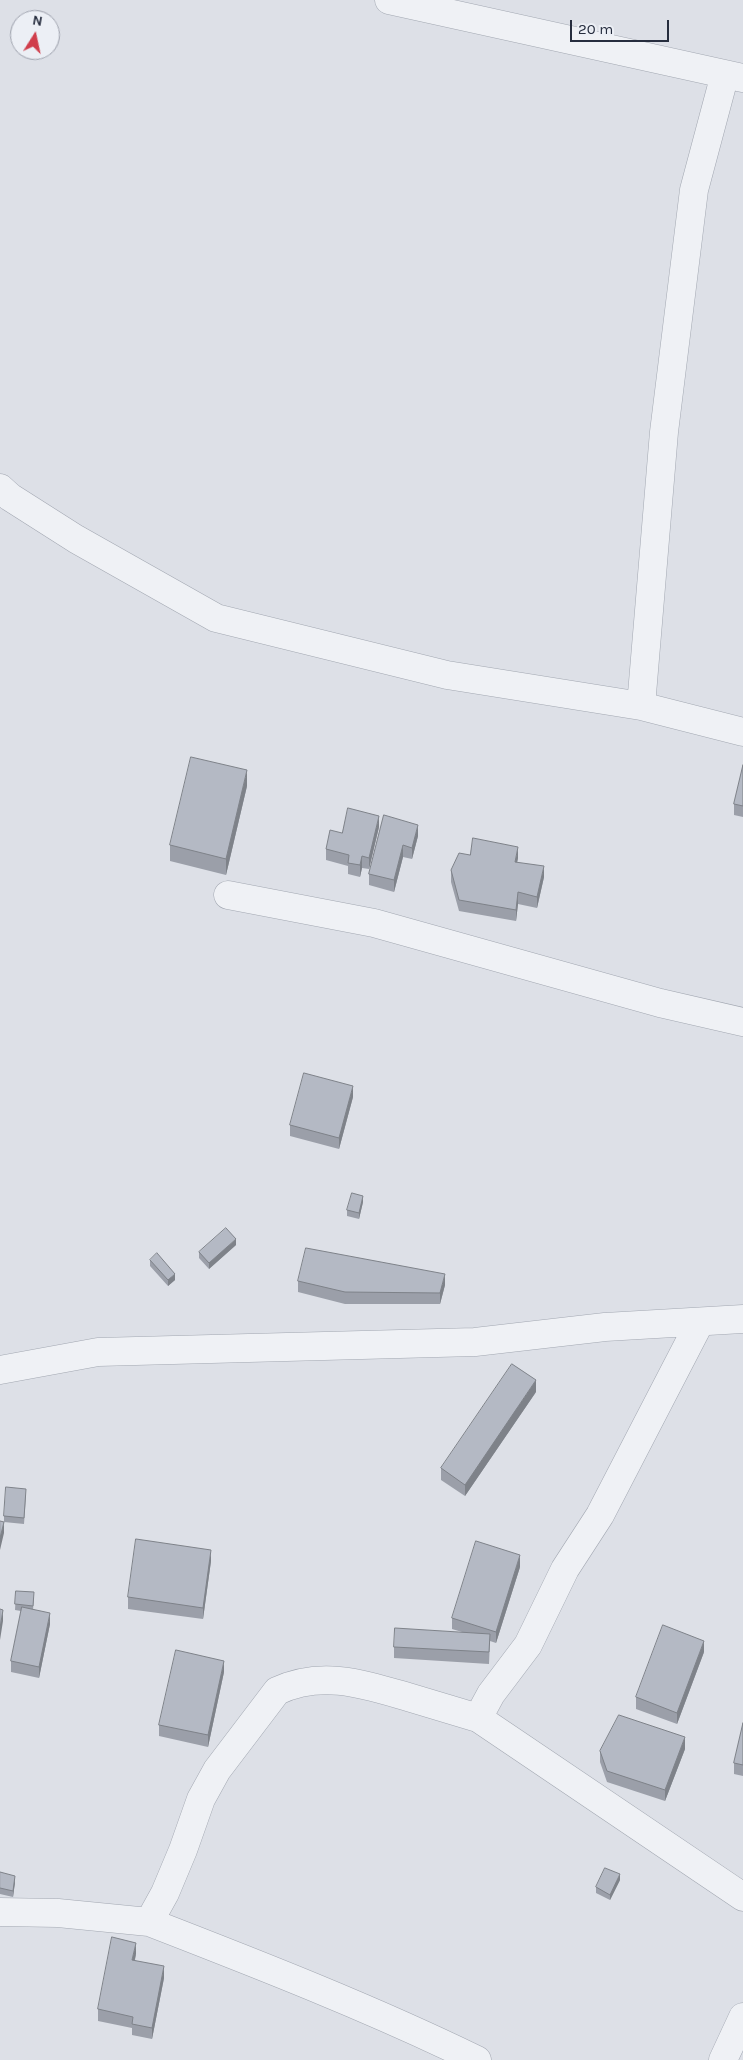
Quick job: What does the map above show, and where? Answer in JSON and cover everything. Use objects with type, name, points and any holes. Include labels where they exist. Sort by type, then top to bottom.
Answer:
[{"type":"street","points":[[389,0],[734,76],[694,190],[664,432],[641,706]]},
{"type":"street","points":[[0,488],[10,497],[76,540],[216,618],[447,675],[641,706],[743,732]]},
{"type":"street","points":[[228,895],[374,923],[651,1000],[743,1022]]},
{"type":"street","points":[[0,1370],[98,1352],[475,1342],[605,1327],[743,1319]]},
{"type":"street","points":[[478,1718],[491,1694],[528,1645],[565,1569],[600,1515],[700,1322]]},
{"type":"street","points":[[149,1922],[165,1892],[183,1850],[201,1799],[239,1739],[277,1690],[302,1682],[320,1680],[358,1682],[478,1718],[743,1897]]},
{"type":"street","points":[[0,1912],[58,1912],[149,1922],[312,1985],[424,2034],[477,2060]]},
{"type":"street","points":[[722,2060],[743,2017]]},
{"type":"building","points":[[191,757],[247,770],[226,859],[170,845]]},
{"type":"building","points":[[743,765],[743,806],[734,804]]},
{"type":"building","points":[[348,808],[379,816],[369,858],[362,856],[360,865],[348,863],[349,855],[326,849],[330,830],[342,833]]},
{"type":"building","points":[[384,815],[418,825],[412,848],[403,845],[394,880],[369,874]]},
{"type":"building","points":[[473,838],[518,847],[515,862],[544,866],[537,897],[518,892],[516,910],[459,900],[451,870],[459,853],[470,855]]},
{"type":"building","points":[[304,1073],[353,1086],[339,1138],[290,1125]]},
{"type":"building","points":[[352,1193],[363,1196],[359,1213],[347,1210]]},
{"type":"building","points":[[226,1228],[236,1239],[209,1263],[199,1252]]},
{"type":"building","points":[[306,1248],[445,1274],[440,1293],[345,1292],[298,1281]]},
{"type":"building","points":[[157,1253],[175,1274],[168,1280],[150,1260]]},
{"type":"building","points":[[512,1364],[536,1380],[465,1485],[441,1468]]},
{"type":"building","points":[[6,1487],[26,1489],[24,1518],[4,1516]]},
{"type":"building","points":[[0,1521],[4,1522],[0,1538]]},
{"type":"building","points":[[136,1539],[211,1550],[203,1608],[128,1597]]},
{"type":"building","points":[[476,1541],[520,1555],[496,1632],[452,1618]]},
{"type":"building","points":[[16,1591],[34,1592],[33,1606],[15,1604]]},
{"type":"building","points":[[22,1607],[50,1613],[39,1667],[11,1661]]},
{"type":"building","points":[[0,1609],[3,1610],[0,1628]]},
{"type":"building","points":[[663,1625],[704,1641],[677,1713],[636,1697]]},
{"type":"building","points":[[395,1628],[490,1634],[489,1652],[394,1647]]},
{"type":"building","points":[[176,1650],[224,1661],[208,1735],[159,1725]]},
{"type":"building","points":[[619,1715],[685,1737],[665,1790],[607,1771],[600,1751]]},
{"type":"building","points":[[743,1723],[743,1765],[734,1763]]},
{"type":"building","points":[[605,1868],[620,1874],[610,1895],[596,1887]]},
{"type":"building","points":[[0,1872],[15,1876],[13,1891],[0,1888]]},
{"type":"building","points":[[112,1937],[136,1943],[132,1960],[164,1966],[152,2028],[132,2024],[133,2017],[98,2009]]}]
